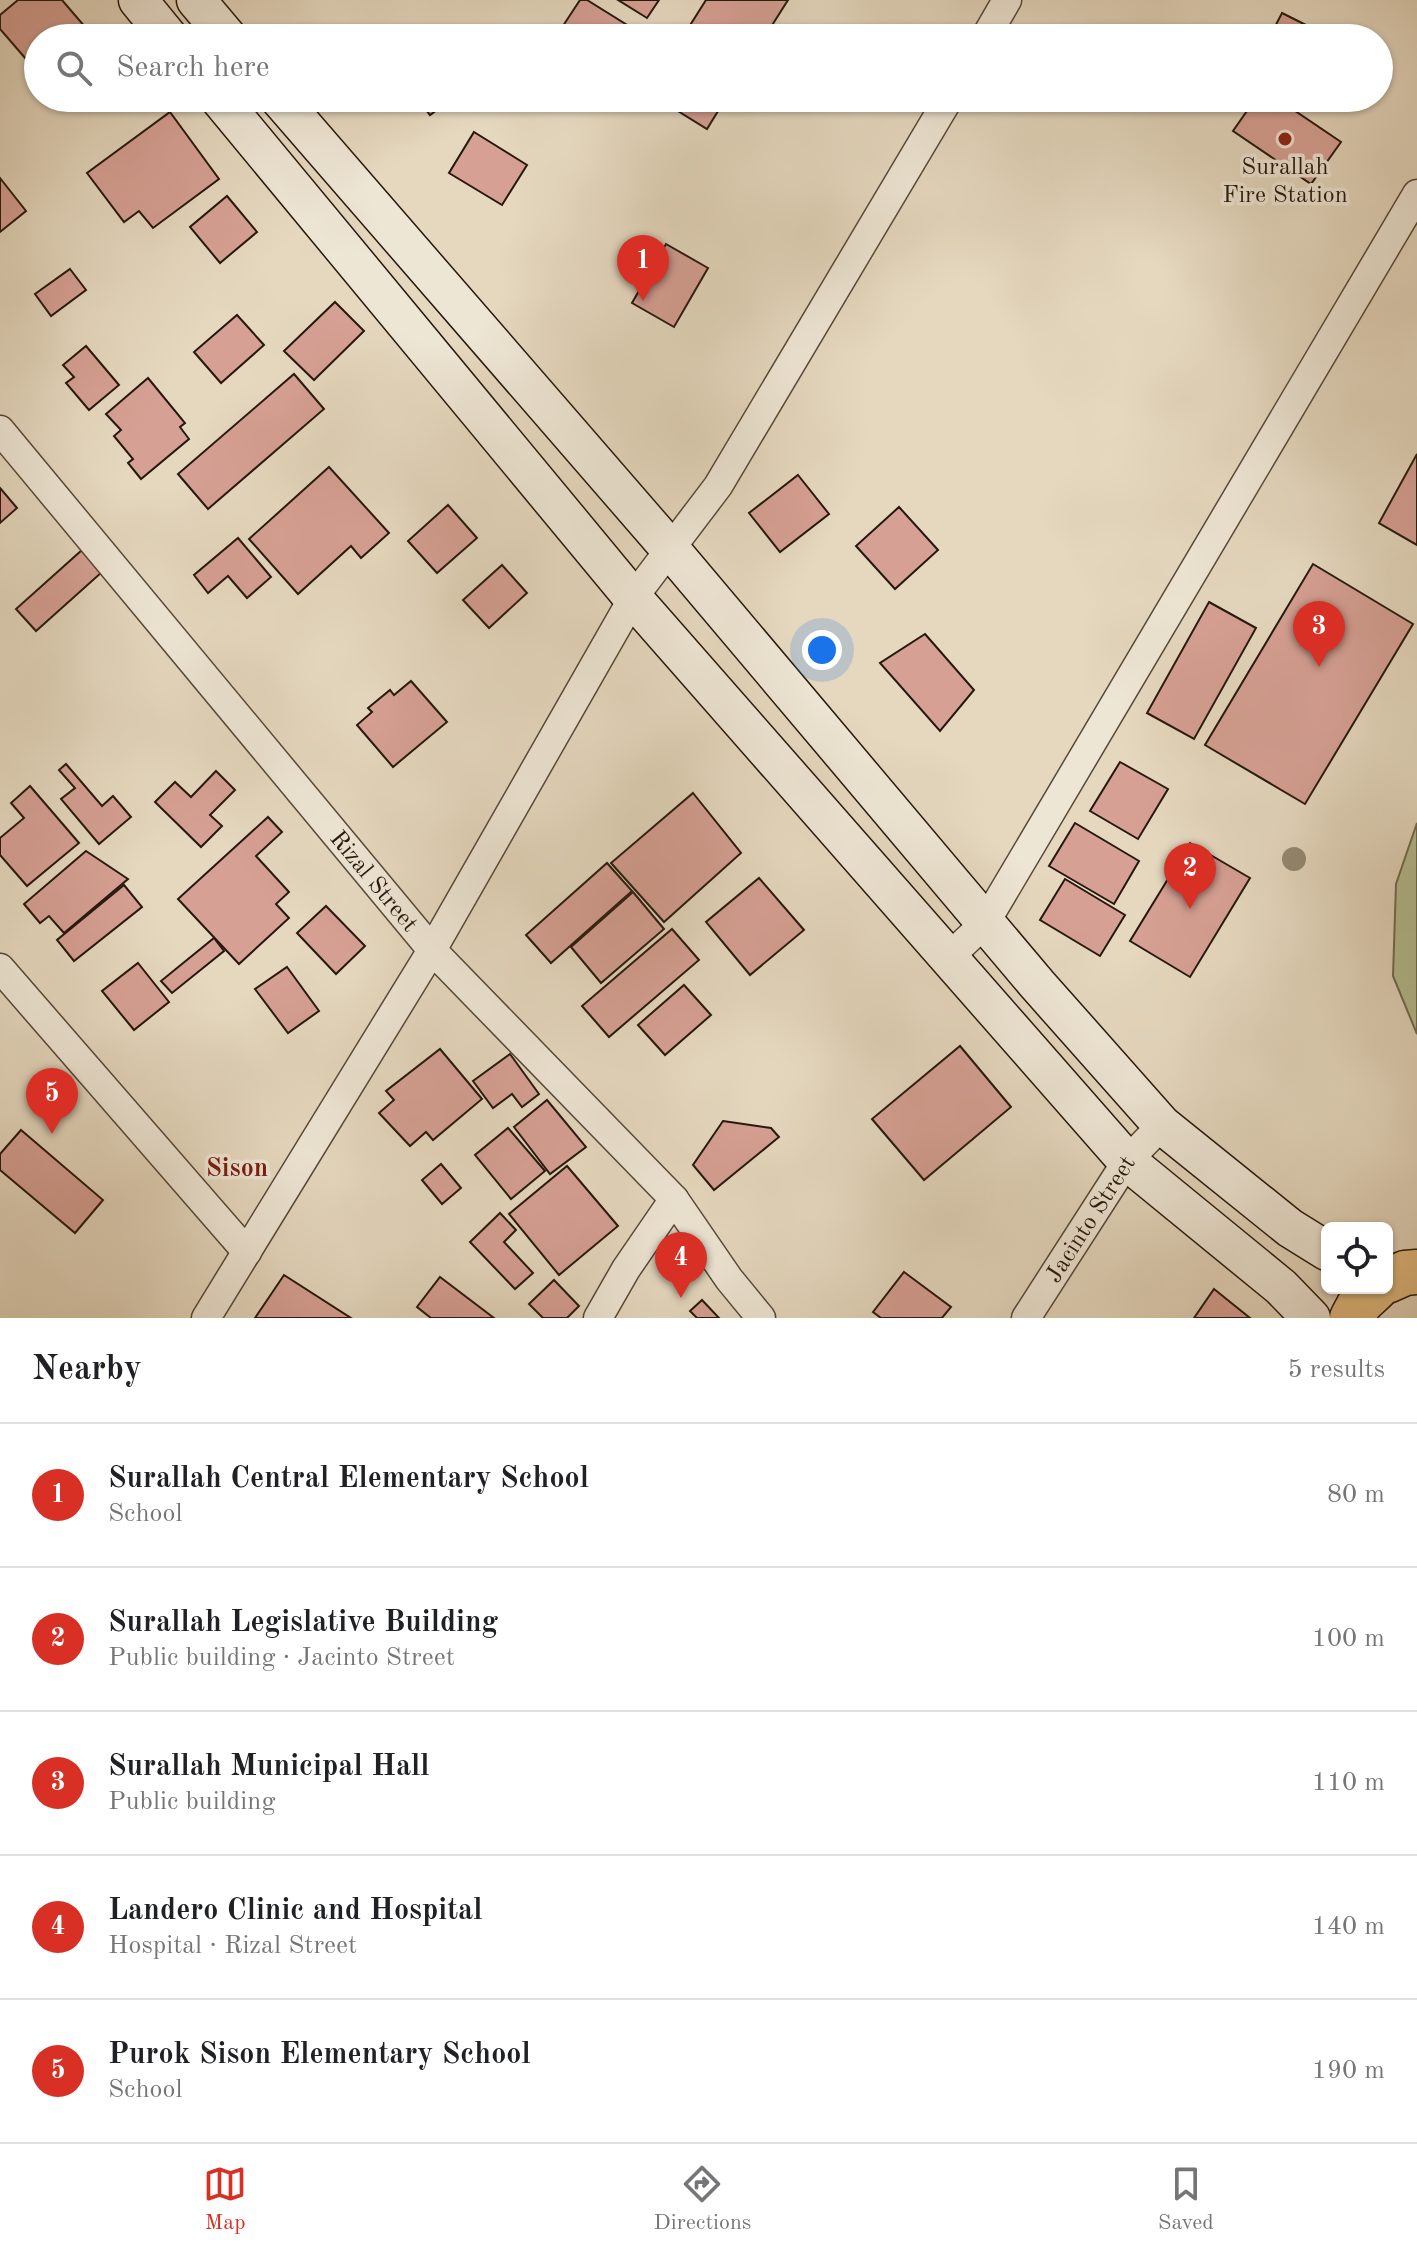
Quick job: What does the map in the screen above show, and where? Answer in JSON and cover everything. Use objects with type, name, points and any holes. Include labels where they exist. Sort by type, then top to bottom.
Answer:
[{"type":"highway","points":[[1393,1278],[1417,1272]]},
{"type":"highway","points":[[1352,1318],[1360,1303],[1370,1294]]},
{"type":"street","points":[[138,0],[158,24]]},
{"type":"street","points":[[196,0],[216,24]]},
{"type":"street","points":[[993,24],[1007,0]]},
{"type":"street","points":[[230,112],[633,598],[1127,1161],[1281,1287],[1311,1318]]},
{"type":"street","points":[[291,112],[671,550],[985,923],[1162,1125],[1290,1228],[1321,1247]]},
{"type":"street","points":[[206,1318],[432,950],[633,598],[718,486],[941,112]]},
{"type":"street","points":[[272,163],[310,134]]},
{"type":"street","points":[[949,957],[985,923],[1417,194]]},
{"type":"street","name":"Rizal Street","points":[[0,430],[432,950],[674,1199],[729,1279],[761,1318]]},
{"type":"street","points":[[0,968],[247,1252]]},
{"type":"street","name":"Jacinto Street","points":[[1026,1318],[1127,1161],[1162,1125]]},
{"type":"street","points":[[598,1318],[626,1269],[674,1199]]},
{"type":"green space","points":[[1417,823],[1417,1034],[1393,976],[1396,884]]},
{"type":"building","points":[[18,0],[62,0],[83,24],[24,24],[24,57],[0,29],[0,15]]},
{"type":"building","points":[[580,0],[587,0],[626,24],[564,24]]},
{"type":"building","points":[[618,0],[659,0],[647,18]]},
{"type":"building","points":[[706,0],[788,0],[773,24],[691,24]]},
{"type":"building","points":[[1282,13],[1304,24],[1276,24]]},
{"type":"building","points":[[170,112],[219,179],[153,228],[139,211],[124,222],[87,173]]},
{"type":"building","points":[[680,112],[717,112],[707,129]]},
{"type":"building","points":[[1246,112],[1297,112],[1341,142],[1311,184],[1233,131]]},
{"type":"building","points":[[474,132],[527,165],[502,205],[449,173]]},
{"type":"building","points":[[0,178],[26,211],[0,232]]},
{"type":"building","points":[[227,196],[257,232],[220,263],[190,227]]},
{"type":"building","points":[[666,244],[708,268],[674,327],[632,303]]},
{"type":"building","points":[[70,269],[86,290],[51,316],[35,294]]},
{"type":"building","points":[[335,302],[364,331],[314,380],[284,351]]},
{"type":"building","points":[[237,315],[264,345],[221,383],[194,352]]},
{"type":"building","points":[[86,346],[119,385],[89,410],[66,383],[74,377],[63,365]]},
{"type":"building","points":[[294,374],[324,409],[208,509],[178,474]]},
{"type":"building","points":[[148,378],[185,423],[180,427],[189,439],[141,479],[128,463],[133,459],[114,436],[121,430],[106,414]]},
{"type":"building","points":[[1417,454],[1417,545],[1379,523]]},
{"type":"building","points":[[329,467],[389,533],[361,558],[351,546],[298,594],[249,539]]},
{"type":"building","points":[[798,475],[829,514],[780,552],[749,513]]},
{"type":"building","points":[[0,488],[17,508],[0,523]]},
{"type":"building","points":[[448,505],[477,538],[437,573],[408,541]]},
{"type":"building","points":[[899,507],[938,550],[895,589],[856,546]]},
{"type":"building","points":[[238,538],[271,577],[247,598],[228,576],[208,593],[194,575]]},
{"type":"building","points":[[82,550],[102,572],[36,631],[16,609]]},
{"type":"building","points":[[1313,564],[1413,624],[1305,804],[1205,745]]},
{"type":"building","points":[[502,565],[527,593],[489,628],[463,600]]},
{"type":"building","points":[[1209,602],[1256,628],[1194,739],[1147,713]]},
{"type":"building","points":[[925,634],[974,690],[940,731],[880,663]]},
{"type":"building","points":[[411,681],[447,722],[393,767],[357,725],[372,712],[368,708],[390,690],[394,695]]},
{"type":"building","points":[[1120,762],[1168,789],[1138,839],[1090,811]]},
{"type":"building","points":[[66,764],[102,806],[113,796],[131,817],[99,844],[61,799],[75,788],[59,770]]},
{"type":"building","points":[[216,771],[235,790],[210,815],[222,826],[201,847],[155,802],[175,782],[191,797]]},
{"type":"building","points":[[30,786],[79,843],[27,886],[0,855],[0,838],[24,818],[11,803]]},
{"type":"building","points":[[693,793],[741,853],[664,922],[611,863]]},
{"type":"building","points":[[268,817],[282,832],[256,856],[289,892],[276,904],[289,918],[239,964],[178,899]]},
{"type":"building","points":[[1075,823],[1139,861],[1114,904],[1049,866]]},
{"type":"building","points":[[1190,843],[1250,878],[1190,977],[1130,941]]},
{"type":"building","points":[[86,851],[128,879],[64,933],[49,916],[40,923],[24,904]]},
{"type":"building","points":[[607,863],[632,891],[551,963],[526,935]]},
{"type":"building","points":[[759,878],[804,930],[750,975],[706,922]]},
{"type":"building","points":[[1065,879],[1125,915],[1100,956],[1040,920]]},
{"type":"building","points":[[124,885],[142,907],[74,961],[57,940]]},
{"type":"building","points":[[633,892],[664,929],[601,983],[571,947]]},
{"type":"building","points":[[326,906],[365,946],[336,974],[297,933]]},
{"type":"building","points":[[672,929],[699,960],[609,1037],[582,1006]]},
{"type":"building","points":[[214,938],[224,951],[172,993],[161,981]]},
{"type":"building","points":[[138,963],[169,1002],[134,1030],[102,991]]},
{"type":"building","points":[[287,967],[319,1011],[288,1033],[255,989]]},
{"type":"building","points":[[684,985],[711,1015],[665,1055],[638,1025]]},
{"type":"building","points":[[960,1046],[1011,1107],[924,1180],[872,1119]]},
{"type":"building","points":[[440,1049],[482,1099],[433,1140],[426,1132],[410,1146],[379,1113],[394,1100],[386,1091]]},
{"type":"building","points":[[510,1054],[539,1094],[522,1107],[512,1094],[493,1108],[473,1081]]},
{"type":"building","points":[[547,1100],[586,1147],[550,1174],[514,1127]]},
{"type":"building","points":[[723,1121],[771,1128],[779,1137],[714,1190],[693,1165]]},
{"type":"building","points":[[508,1128],[545,1171],[511,1199],[475,1155]]},
{"type":"building","points":[[21,1130],[103,1200],[75,1233],[0,1170],[0,1154]]},
{"type":"building","points":[[441,1164],[461,1188],[442,1204],[422,1180]]},
{"type":"building","points":[[567,1166],[618,1226],[559,1275],[509,1214]]},
{"type":"building","points":[[500,1213],[516,1230],[504,1242],[533,1273],[515,1289],[470,1242]]},
{"type":"building","points":[[904,1272],[951,1307],[942,1318],[881,1318],[873,1312]]},
{"type":"building","points":[[284,1275],[351,1318],[255,1318]]},
{"type":"building","points":[[440,1277],[494,1318],[431,1318],[417,1307]]},
{"type":"building","points":[[554,1280],[579,1306],[567,1318],[543,1318],[529,1304]]},
{"type":"building","points":[[1214,1289],[1250,1318],[1194,1318]]},
{"type":"building","points":[[702,1300],[719,1318],[697,1318],[690,1311]]},
{"type":"place","name":"Surallah Fire Station","points":[[1285,139]]},
{"type":"place","name":"Surallah Central Elementary School","points":[[643,301]]},
{"type":"place","name":"Surallah Municipal Hall","points":[[1319,667]]},
{"type":"place","name":"Surallah Legislative Building","points":[[1190,909]]},
{"type":"place","name":"Purok Sison Elementary School","points":[[52,1134]]},
{"type":"place","name":"Landero Clinic and Hospital","points":[[681,1298]]},
{"type":"district","name":"Sison","points":[[237,1167]]}]
